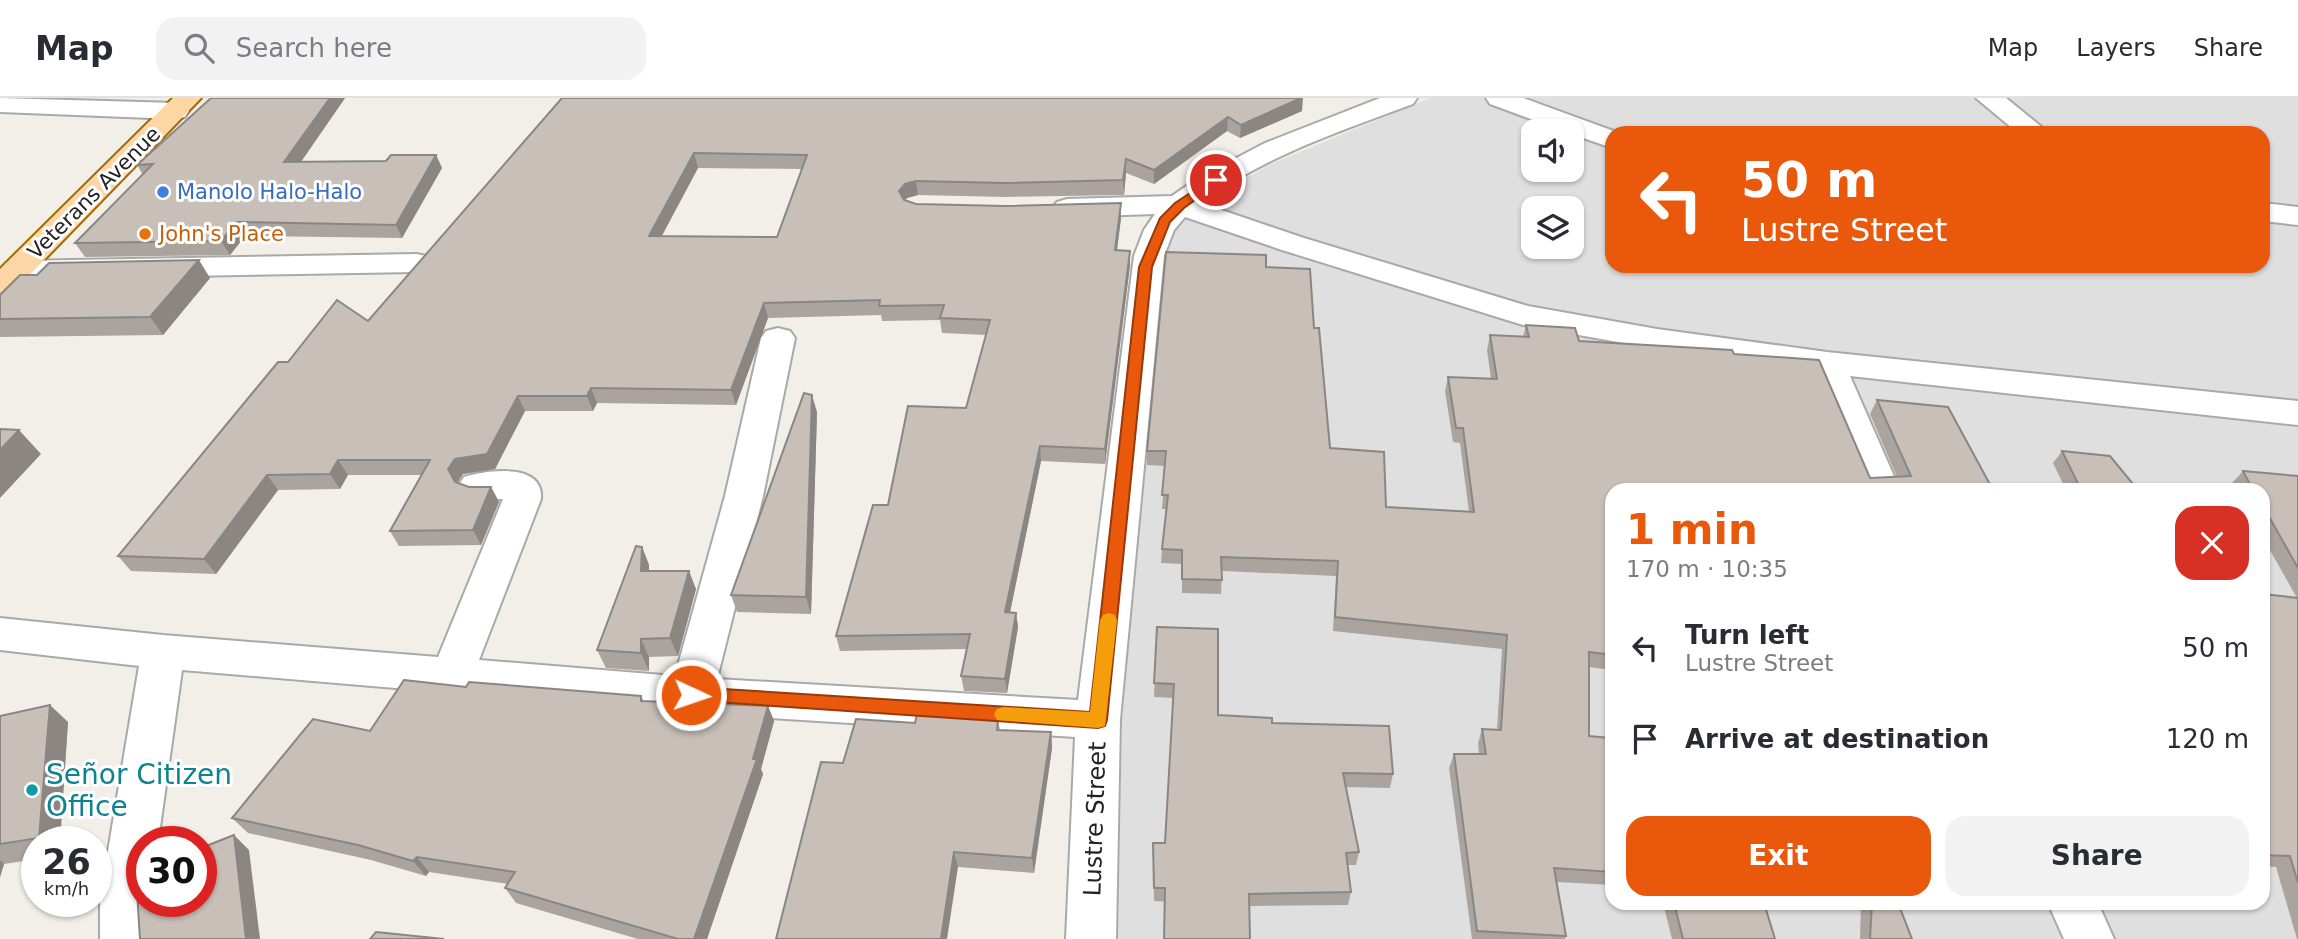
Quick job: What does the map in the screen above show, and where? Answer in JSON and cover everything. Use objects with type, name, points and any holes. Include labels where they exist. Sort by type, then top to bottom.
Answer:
[{"type":"main road","name":"Veterans Avenue","points":[[9,279],[182,105]]},
{"type":"street","name":"Lustre Street","points":[[1091,939],[1098,720],[1145,267],[1165,221],[1203,187],[1311,134],[1404,98]]},
{"type":"street","points":[[1499,98],[1605,137]]},
{"type":"street","points":[[1989,98],[2026,126]]},
{"type":"street","points":[[0,104],[182,105]]},
{"type":"street","points":[[1032,209],[1180,205],[1306,248],[1523,314],[1657,339],[1827,363],[2298,413]]},
{"type":"street","points":[[2270,213],[2298,216]]},
{"type":"street","points":[[9,279],[416,263]]},
{"type":"street","points":[[691,695],[744,496],[778,338]]},
{"type":"street","points":[[1827,363],[1878,483]]},
{"type":"street","points":[[453,674],[522,499],[523,489],[516,485],[477,486]]},
{"type":"street","points":[[0,634],[163,652],[691,695],[1098,720]]},
{"type":"street","points":[[125,939],[125,899],[163,652]]},
{"type":"street","points":[[2076,910],[2089,939]]},
{"type":"shaded area","points":[[1430,98],[2298,98],[2298,939],[1118,939],[1122,722],[1159,269],[1168,240],[1178,223],[1207,200],[1271,164]]},
{"type":"building","points":[[211,98],[330,98],[284,162],[386,161],[391,155],[436,155],[396,225],[237,222],[221,241],[75,243],[153,164],[137,165]]},
{"type":"building","points":[[562,98],[1301,98],[1241,125],[1228,117],[1154,170],[1126,159],[1123,180],[1005,183],[916,181],[905,184],[899,191],[904,200],[916,204],[1005,206],[1121,203],[1115,250],[1130,251],[1105,449],[1040,446],[1005,612],[1016,613],[1005,679],[961,676],[970,634],[836,636],[873,505],[888,505],[908,406],[966,408],[990,320],[940,318],[944,305],[879,306],[880,300],[764,303],[731,390],[591,388],[587,396],[518,396],[487,454],[455,459],[448,469],[455,482],[469,487],[491,487],[473,530],[390,531],[430,460],[338,460],[330,474],[267,475],[204,559],[118,556],[278,362],[288,362],[337,300],[368,321]],"holes":[[[694,153],[807,155],[777,237],[649,236]]]},
{"type":"building","points":[[1166,252],[1266,255],[1266,267],[1310,269],[1314,328],[1319,328],[1330,448],[1384,452],[1386,507],[1474,512],[1463,428],[1456,428],[1448,377],[1497,379],[1490,335],[1529,337],[1526,325],[1575,328],[1579,341],[1732,350],[1734,354],[1819,360],[1870,478],[1911,476],[1877,400],[1948,407],[1989,483],[1605,483],[1605,654],[1589,652],[1589,736],[1605,738],[1605,872],[1554,868],[1566,936],[1477,931],[1454,754],[1486,754],[1482,729],[1501,730],[1507,635],[1335,617],[1338,561],[1221,557],[1222,580],[1182,579],[1182,550],[1162,549],[1168,495],[1162,495],[1166,451],[1147,451]]},
{"type":"building","points":[[199,260],[150,317],[0,319],[0,295],[20,275],[37,275],[49,263]]},
{"type":"building","points":[[804,393],[812,395],[806,597],[731,595]]},
{"type":"building","points":[[0,429],[19,430],[0,450]]},
{"type":"building","points":[[2062,451],[2110,456],[2132,483],[2078,483]]},
{"type":"building","points":[[2243,471],[2298,476],[2298,568],[2270,518],[2270,483],[2249,483]]},
{"type":"building","points":[[636,546],[642,547],[641,571],[689,571],[670,638],[641,639],[641,653],[597,650]]},
{"type":"building","points":[[2270,595],[2298,598],[2298,883],[2290,856],[2270,855]]},
{"type":"building","points":[[1157,627],[1218,629],[1218,715],[1272,718],[1272,723],[1389,726],[1393,774],[1343,773],[1359,852],[1346,853],[1351,892],[1249,894],[1250,939],[1164,939],[1165,888],[1154,888],[1153,843],[1165,843],[1174,684],[1154,683]]},
{"type":"building","points":[[404,680],[466,687],[469,682],[641,696],[641,701],[768,706],[753,759],[757,759],[694,939],[678,939],[505,888],[515,872],[417,857],[413,861],[358,845],[232,818],[313,719],[370,731]]},
{"type":"building","points":[[50,705],[40,826],[21,826],[21,841],[0,844],[0,716]]},
{"type":"building","points":[[917,714],[998,719],[997,730],[1051,732],[1032,858],[954,852],[941,939],[776,939],[821,762],[843,763],[856,719],[915,723]]},
{"type":"building","points":[[234,835],[246,939],[140,939],[139,917],[217,917],[217,842]]},
{"type":"building","points":[[1676,910],[1766,910],[1775,939],[1683,939]]},
{"type":"building","points":[[1872,910],[1901,910],[1912,939],[1870,939]]},
{"type":"building","points":[[376,932],[444,939],[370,939]]},
{"type":"slow traffic","points":[[1003,714],[1098,720],[1109,620]]},
{"type":"place","name":"Manolo Halo-Halo","points":[[163,192]]},
{"type":"place","name":"John's Place","points":[[145,234]]},
{"type":"place","name":"Señor Citizen Office","points":[[32,790]]},
{"type":"route","points":[[691,695],[1098,720],[1145,267],[1165,221],[1180,205],[1216,180]]}]
